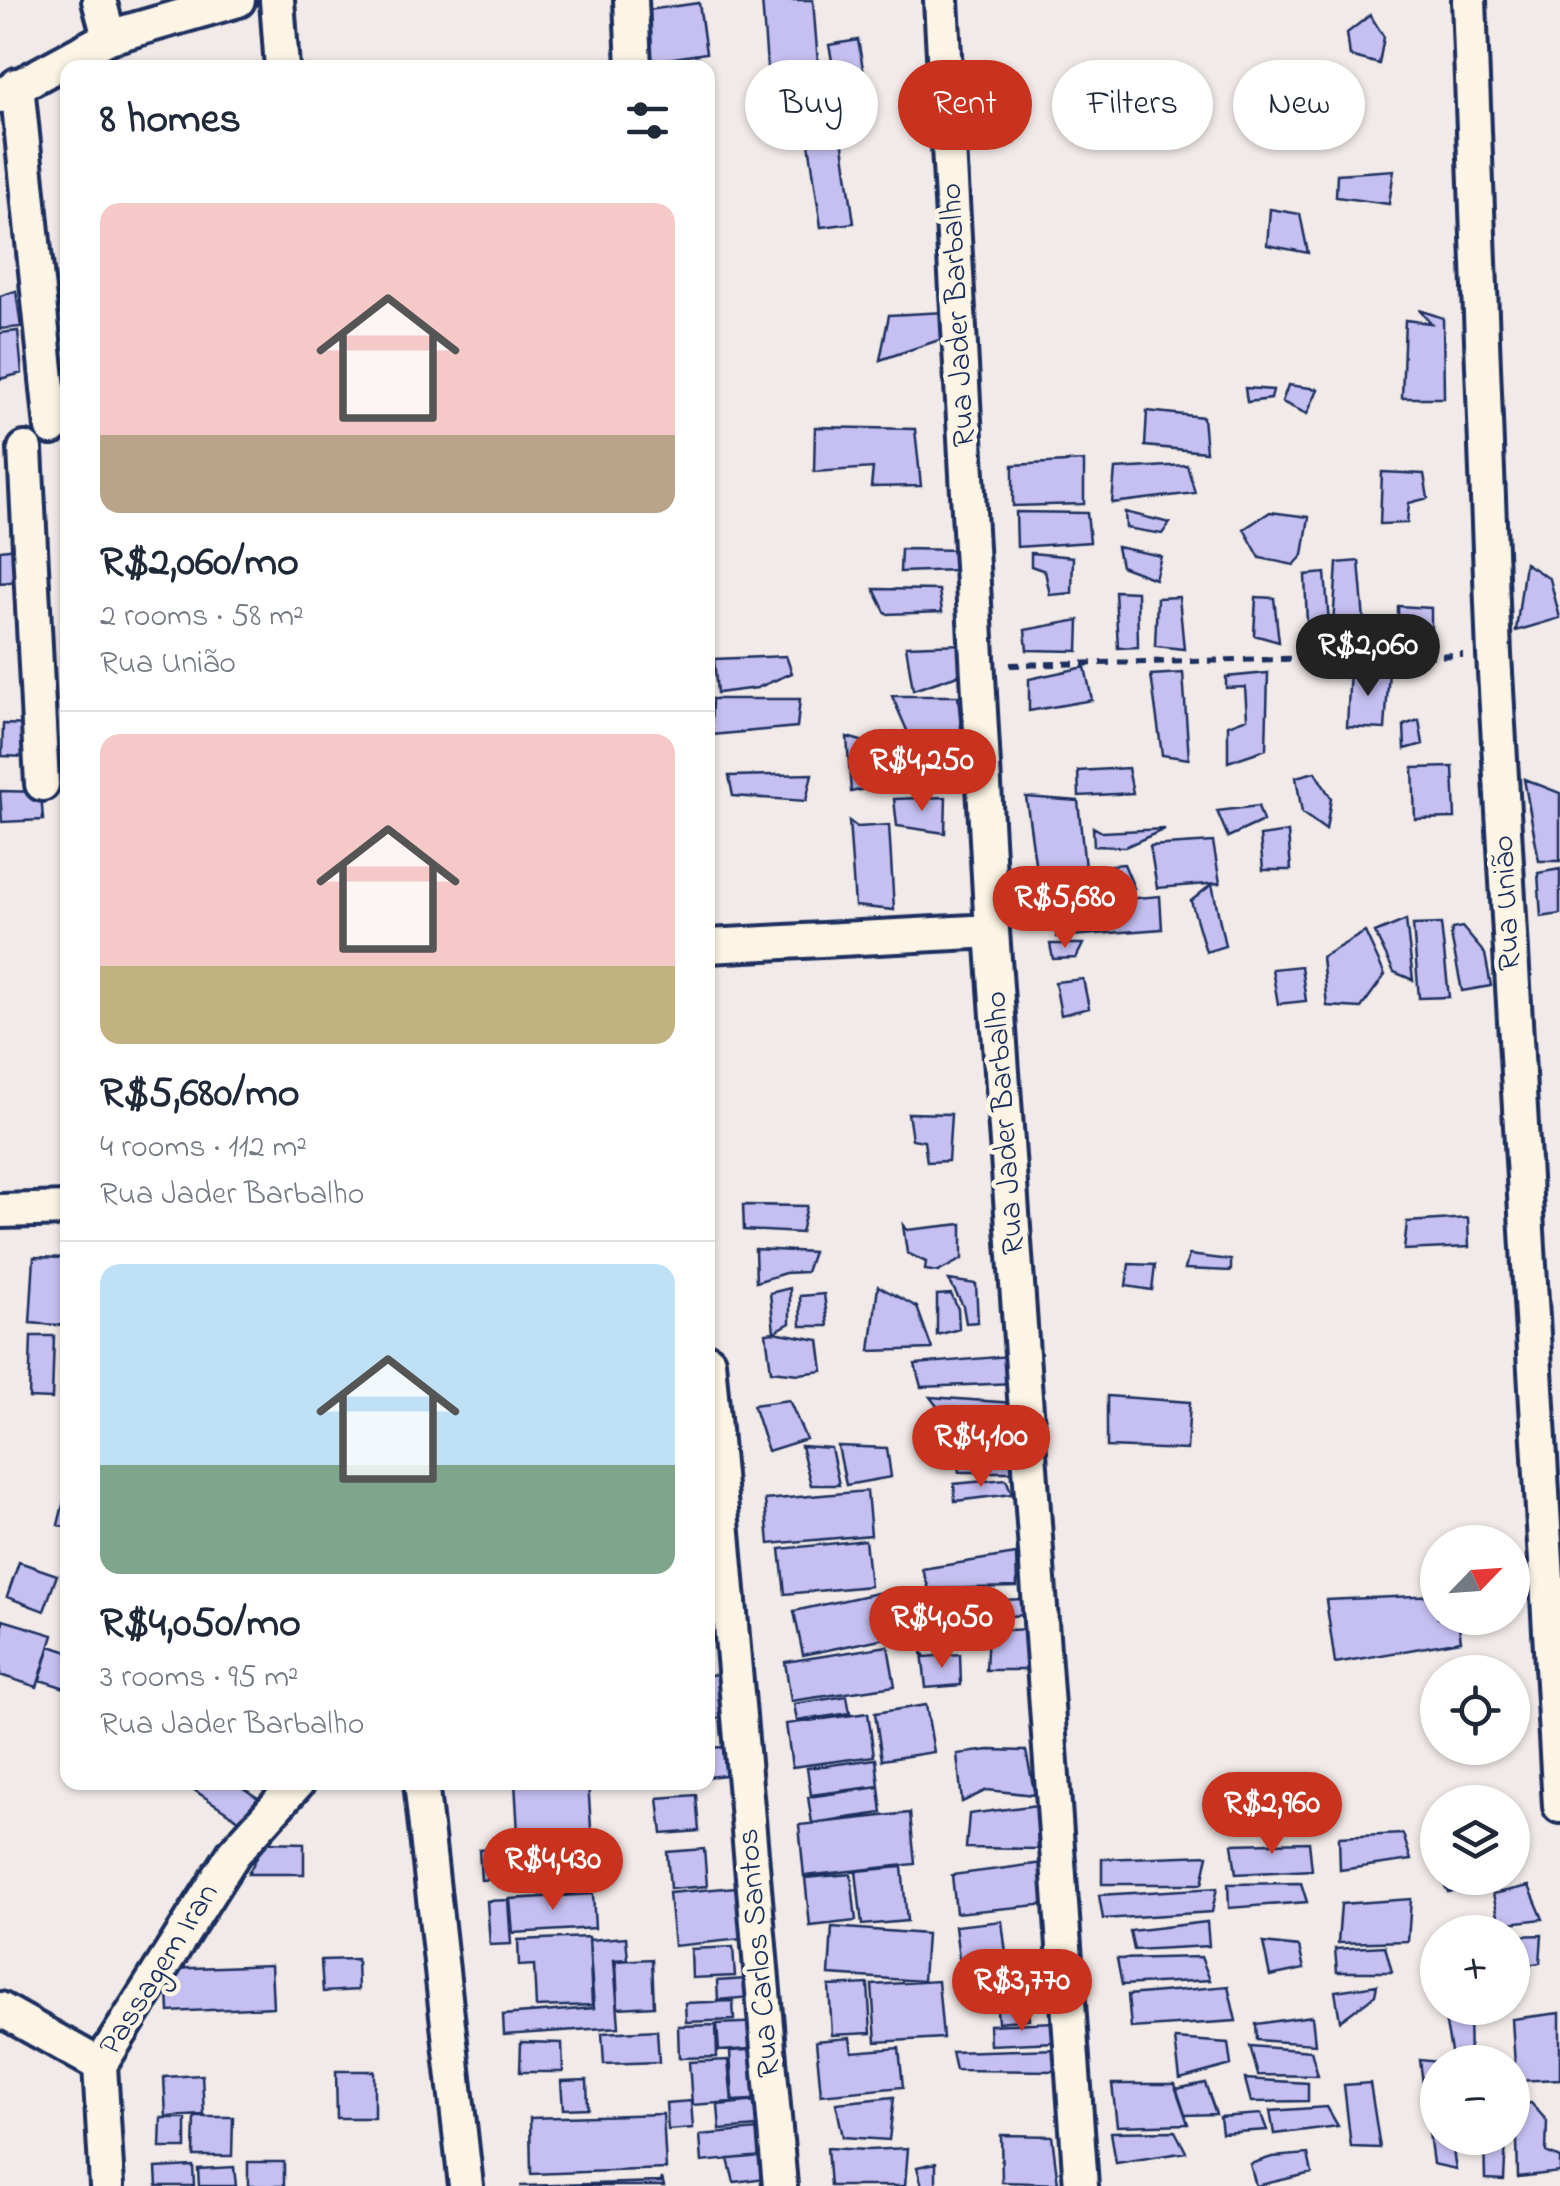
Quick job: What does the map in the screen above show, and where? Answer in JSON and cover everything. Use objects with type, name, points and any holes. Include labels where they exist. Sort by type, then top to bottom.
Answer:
[{"type":"street","points":[[99,0],[109,37]]},
{"type":"street","points":[[66,60],[109,37],[238,0]]},
{"type":"street","points":[[277,0],[281,60]]},
{"type":"street","points":[[631,0],[634,60]]},
{"type":"street","name":"Rua Jader Barbalho","points":[[942,0],[992,931],[1081,2186]]},
{"type":"street","name":"Rua União","points":[[1469,0],[1494,654],[1560,1806]]},
{"type":"street","points":[[42,784],[12,452],[60,426],[9,91],[60,63]]},
{"type":"street","points":[[715,946],[992,931]]},
{"type":"street","points":[[0,1211],[60,1209]]},
{"type":"street","name":"Rua Carlos Santos","points":[[715,1440],[780,2186]]},
{"type":"street","name":"Passagem Iran","points":[[107,2186],[100,2065],[234,1853],[291,1790]]},
{"type":"street","points":[[422,1790],[466,2186]]},
{"type":"street","points":[[0,2009],[100,2065]]},
{"type":"path","points":[[978,666],[1494,654]]},
{"type":"building","points":[[762,0],[813,0],[818,60],[767,60]]},
{"type":"building","points":[[699,3],[706,53],[648,60],[640,11]]},
{"type":"building","points":[[1370,15],[1384,37],[1379,64],[1350,56],[1347,33]]},
{"type":"building","points":[[858,40],[862,60],[832,60],[829,45]]},
{"type":"building","points":[[810,150],[844,150],[854,223],[821,227]]},
{"type":"building","points":[[1394,170],[1389,204],[1336,197],[1337,174]]},
{"type":"building","points":[[1270,209],[1300,214],[1308,253],[1267,245]]},
{"type":"building","points":[[16,291],[21,327],[0,329],[0,296]]},
{"type":"building","points":[[1419,310],[1443,318],[1444,398],[1402,398],[1405,320],[1431,323]]},
{"type":"building","points":[[945,312],[942,339],[880,360],[889,315]]},
{"type":"building","points":[[18,331],[22,373],[0,379],[0,333]]},
{"type":"building","points":[[1288,385],[1318,389],[1307,414],[1282,402]]},
{"type":"building","points":[[1245,388],[1273,390],[1271,399],[1247,402]]},
{"type":"building","points":[[1147,411],[1203,417],[1206,452],[1145,446]]},
{"type":"building","points":[[815,427],[915,429],[921,486],[871,487],[873,468],[814,472]]},
{"type":"building","points":[[1084,461],[1084,504],[1013,506],[1013,465]]},
{"type":"building","points":[[1187,465],[1195,493],[1112,503],[1115,469]]},
{"type":"building","points":[[1382,472],[1424,474],[1428,498],[1409,503],[1407,523],[1380,524]]},
{"type":"building","points":[[1016,512],[1087,513],[1090,542],[1017,547]]},
{"type":"building","points":[[1125,512],[1170,523],[1162,534],[1126,528]]},
{"type":"building","points":[[1270,512],[1309,517],[1303,555],[1294,565],[1260,558],[1244,529]]},
{"type":"building","points":[[1117,547],[1161,556],[1155,579],[1121,566]]},
{"type":"building","points":[[17,548],[20,581],[0,583],[0,550]]},
{"type":"building","points":[[901,549],[961,550],[958,570],[900,572]]},
{"type":"building","points":[[1031,553],[1073,557],[1072,593],[1050,595],[1045,571],[1031,566]]},
{"type":"building","points":[[1359,561],[1366,645],[1332,641],[1337,563]]},
{"type":"building","points":[[1525,563],[1550,579],[1560,618],[1516,631]]},
{"type":"building","points":[[1325,573],[1329,623],[1307,624],[1305,575]]},
{"type":"building","points":[[874,589],[939,590],[942,612],[886,614]]},
{"type":"building","points":[[1115,591],[1137,592],[1138,647],[1118,648]]},
{"type":"building","points":[[1179,597],[1184,649],[1155,646],[1157,598]]},
{"type":"building","points":[[1256,597],[1274,598],[1279,642],[1254,635]]},
{"type":"building","points":[[1398,606],[1431,608],[1431,636],[1398,638]]},
{"type":"building","points":[[1079,620],[1078,651],[1027,650],[1025,630]]},
{"type":"building","points":[[963,644],[961,674],[913,690],[906,646]]},
{"type":"building","points":[[786,656],[792,673],[757,688],[717,693],[715,659]]},
{"type":"building","points":[[1085,667],[1092,700],[1029,711],[1029,679]]},
{"type":"building","points":[[1350,668],[1389,671],[1385,729],[1347,727]]},
{"type":"building","points":[[1183,673],[1189,759],[1162,755],[1151,675]]},
{"type":"building","points":[[1268,673],[1266,749],[1228,762],[1228,725],[1247,718],[1245,687],[1226,688],[1226,677]]},
{"type":"building","points":[[892,696],[958,696],[962,738],[912,742]]},
{"type":"building","points":[[715,699],[800,699],[797,727],[715,735]]},
{"type":"building","points":[[1419,720],[1423,744],[1405,749],[1404,725]]},
{"type":"building","points":[[3,724],[31,725],[30,757],[2,756]]},
{"type":"building","points":[[847,737],[868,743],[874,787],[851,792]]},
{"type":"building","points":[[912,762],[915,784],[887,789],[883,764]]},
{"type":"building","points":[[1453,767],[1455,818],[1415,819],[1413,768]]},
{"type":"building","points":[[1128,768],[1133,793],[1079,796],[1078,771]]},
{"type":"building","points":[[1315,772],[1331,798],[1326,830],[1302,813],[1296,777]]},
{"type":"building","points":[[812,774],[806,801],[733,796],[729,776]]},
{"type":"building","points":[[1524,779],[1560,793],[1560,861],[1539,861]]},
{"type":"building","points":[[0,791],[41,792],[43,820],[2,822]]},
{"type":"building","points":[[946,797],[945,833],[897,826],[894,799]]},
{"type":"building","points":[[1026,797],[1078,801],[1087,887],[1040,899]]},
{"type":"building","points":[[1258,806],[1263,821],[1228,837],[1217,811]]},
{"type":"building","points":[[849,821],[857,827],[889,825],[894,910],[855,906]]},
{"type":"building","points":[[1093,827],[1102,832],[1165,829],[1125,847],[1094,846]]},
{"type":"building","points":[[1288,832],[1291,870],[1263,870],[1260,836]]},
{"type":"building","points":[[1213,842],[1220,883],[1157,888],[1150,846]]},
{"type":"building","points":[[1124,864],[1134,888],[1106,887],[1099,866]]},
{"type":"building","points":[[1560,869],[1560,914],[1541,917],[1538,873]]},
{"type":"building","points":[[1212,884],[1225,946],[1206,952],[1191,901]]},
{"type":"building","points":[[1160,896],[1162,929],[1057,937],[1054,905]]},
{"type":"building","points":[[1406,920],[1413,980],[1394,972],[1375,933]]},
{"type":"building","points":[[1441,924],[1449,997],[1419,998],[1413,925]]},
{"type":"building","points":[[1462,927],[1485,954],[1491,986],[1462,991],[1451,935],[1452,929]]},
{"type":"building","points":[[1365,932],[1385,975],[1361,1008],[1327,1006],[1322,957]]},
{"type":"building","points":[[1050,944],[1083,944],[1076,958],[1053,959]]},
{"type":"building","points":[[1301,966],[1306,1001],[1278,1004],[1272,969]]},
{"type":"building","points":[[1083,979],[1089,1008],[1061,1015],[1055,982]]},
{"type":"building","points":[[908,1113],[951,1114],[948,1161],[927,1162],[924,1141],[912,1139]]},
{"type":"building","points":[[743,1205],[807,1206],[801,1233],[744,1230]]},
{"type":"building","points":[[1468,1218],[1469,1247],[1404,1250],[1407,1222]]},
{"type":"building","points":[[962,1224],[962,1259],[938,1272],[925,1270],[926,1262],[907,1253],[903,1225],[907,1230]]},
{"type":"building","points":[[755,1249],[813,1252],[806,1272],[785,1273],[756,1282]]},
{"type":"building","points":[[1189,1255],[1231,1260],[1231,1271],[1185,1269]]},
{"type":"building","points":[[34,1257],[60,1258],[60,1325],[30,1323]]},
{"type":"building","points":[[1129,1264],[1155,1265],[1152,1290],[1126,1286]]},
{"type":"building","points":[[949,1280],[976,1284],[978,1322],[966,1323],[963,1306]]},
{"type":"building","points":[[878,1286],[917,1307],[932,1349],[870,1351]]},
{"type":"building","points":[[790,1288],[790,1323],[774,1332],[770,1293]]},
{"type":"building","points":[[824,1294],[828,1326],[801,1326],[800,1296]]},
{"type":"building","points":[[951,1294],[958,1309],[959,1329],[937,1335],[937,1295]]},
{"type":"building","points":[[766,1333],[819,1340],[823,1371],[771,1371]]},
{"type":"building","points":[[31,1336],[54,1336],[52,1399],[29,1398]]},
{"type":"building","points":[[1009,1356],[1014,1383],[921,1387],[915,1364]]},
{"type":"building","points":[[1107,1396],[1190,1402],[1187,1450],[1107,1447]]},
{"type":"building","points":[[930,1397],[1013,1403],[1007,1434],[949,1422]]},
{"type":"building","points":[[789,1400],[806,1439],[768,1451],[753,1405]]},
{"type":"building","points":[[801,1446],[831,1448],[839,1485],[811,1485]]},
{"type":"building","points":[[838,1446],[887,1448],[891,1477],[846,1485]]},
{"type":"building","points":[[1023,1451],[1018,1472],[959,1472],[956,1453]]},
{"type":"building","points":[[1006,1479],[1012,1494],[955,1501],[954,1484]]},
{"type":"building","points":[[867,1491],[871,1535],[769,1544],[765,1500]]},
{"type":"building","points":[[865,1540],[870,1586],[785,1594],[780,1549]]},
{"type":"building","points":[[1016,1554],[1017,1587],[929,1589],[922,1569]]},
{"type":"building","points":[[19,1562],[57,1575],[44,1611],[7,1597]]},
{"type":"building","points":[[891,1590],[900,1635],[803,1655],[794,1611]]},
{"type":"building","points":[[1420,1596],[1420,1635],[1460,1635],[1461,1641],[1335,1663],[1326,1600]]},
{"type":"building","points":[[1023,1599],[1024,1615],[940,1621],[940,1603]]},
{"type":"building","points":[[3,1620],[53,1635],[37,1687],[0,1675]]},
{"type":"building","points":[[1028,1629],[1029,1670],[986,1670],[988,1631]]},
{"type":"building","points":[[50,1646],[60,1649],[60,1686],[40,1680]]},
{"type":"building","points":[[888,1646],[895,1686],[791,1701],[785,1662]]},
{"type":"building","points":[[922,1652],[925,1657],[960,1654],[961,1685],[926,1688]]},
{"type":"building","points":[[726,1674],[729,1718],[715,1719],[715,1675]]},
{"type":"building","points":[[847,1696],[850,1713],[797,1721],[794,1704]]},
{"type":"building","points":[[926,1705],[934,1752],[882,1760],[875,1713]]},
{"type":"building","points":[[868,1713],[874,1756],[792,1767],[786,1724]]},
{"type":"building","points":[[723,1747],[726,1775],[715,1776],[715,1748]]},
{"type":"building","points":[[1026,1751],[1035,1795],[987,1790],[962,1802],[957,1754]]},
{"type":"building","points":[[876,1759],[879,1786],[811,1795],[807,1768]]},
{"type":"building","points":[[879,1787],[882,1813],[812,1823],[808,1797]]},
{"type":"building","points":[[194,1790],[246,1790],[258,1798],[242,1822]]},
{"type":"building","points":[[515,1790],[589,1790],[592,1843],[534,1846],[533,1833],[518,1833]]},
{"type":"building","points":[[696,1795],[699,1831],[662,1834],[658,1798]]},
{"type":"building","points":[[1037,1805],[1038,1849],[966,1848],[969,1814]]},
{"type":"building","points":[[910,1813],[915,1864],[804,1876],[799,1825]]},
{"type":"building","points":[[1403,1834],[1411,1860],[1340,1870],[1339,1837]]},
{"type":"building","points":[[265,1842],[304,1843],[304,1874],[248,1874]]},
{"type":"building","points":[[1309,1842],[1312,1870],[1236,1874],[1232,1844]]},
{"type":"building","points":[[534,1847],[536,1877],[481,1880],[479,1850]]},
{"type":"building","points":[[572,1847],[574,1893],[540,1894],[537,1848]]},
{"type":"building","points":[[704,1849],[707,1886],[670,1889],[667,1852]]},
{"type":"building","points":[[1208,1855],[1202,1884],[1102,1884],[1102,1859]]},
{"type":"building","points":[[1051,1862],[1059,1903],[956,1913],[952,1875]]},
{"type":"building","points":[[902,1867],[907,1921],[862,1925],[856,1871]]},
{"type":"building","points":[[851,1874],[856,1921],[810,1926],[805,1878]]},
{"type":"building","points":[[1301,1883],[1307,1902],[1229,1908],[1228,1884]]},
{"type":"building","points":[[747,1886],[753,1938],[674,1946],[669,1893]]},
{"type":"building","points":[[1217,1888],[1212,1912],[1103,1919],[1099,1895]]},
{"type":"building","points":[[1530,1888],[1543,1919],[1530,1921],[1530,1915],[1498,1915],[1493,1895],[1530,1895]]},
{"type":"building","points":[[593,1894],[595,1928],[513,1933],[510,1899]]},
{"type":"building","points":[[1411,1899],[1408,1941],[1338,1943],[1341,1904]]},
{"type":"building","points":[[508,1900],[511,1944],[490,1945],[487,1901]]},
{"type":"building","points":[[1002,1921],[1007,1962],[960,1968],[955,1926]]},
{"type":"building","points":[[1207,1922],[1209,1946],[1134,1950],[1130,1931]]},
{"type":"building","points":[[832,1927],[926,1934],[923,1981],[829,1975]]},
{"type":"building","points":[[1530,1935],[1542,1935],[1540,1963],[1530,1964]]},
{"type":"building","points":[[589,1937],[592,2005],[536,2007],[534,1965],[519,1966],[518,1940]]},
{"type":"building","points":[[626,1937],[628,1959],[614,1960],[619,2027],[504,2035],[503,2015],[594,2008],[589,1940]]},
{"type":"building","points":[[1263,1943],[1299,1947],[1304,1969],[1270,1976]]},
{"type":"building","points":[[1385,1946],[1392,1972],[1337,1972],[1335,1949]]},
{"type":"building","points":[[733,1947],[735,1976],[692,1978],[691,1949]]},
{"type":"building","points":[[1201,1957],[1210,1980],[1122,1985],[1117,1959]]},
{"type":"building","points":[[357,1959],[358,1990],[323,1992],[321,1960]]},
{"type":"building","points":[[652,1959],[654,2006],[618,2008],[616,1961]]},
{"type":"building","points":[[271,1965],[273,2007],[169,2012],[167,1969]]},
{"type":"building","points":[[1023,1966],[1029,2019],[998,2022],[996,1998],[975,2000],[972,1971]]},
{"type":"building","points":[[761,1978],[762,1996],[718,2000],[717,1981]]},
{"type":"building","points":[[938,1981],[943,2038],[876,2042],[872,1985]]},
{"type":"building","points":[[868,1984],[871,2033],[832,2035],[829,1986]]},
{"type":"building","points":[[1377,1985],[1375,1995],[1340,2021],[1335,1991]]},
{"type":"building","points":[[1228,1986],[1236,2021],[1131,2028],[1128,1995]]},
{"type":"building","points":[[733,2001],[734,2020],[686,2022],[685,2003]]},
{"type":"building","points":[[1560,2013],[1560,2079],[1530,2080],[1530,2045],[1514,2045],[1512,2025],[1530,2025],[1530,2017]]},
{"type":"building","points":[[1312,2016],[1315,2044],[1257,2040],[1256,2024]]},
{"type":"building","points":[[763,2022],[764,2048],[719,2051],[717,2024]]},
{"type":"building","points":[[1054,2022],[1055,2042],[990,2045],[989,2025]]},
{"type":"building","points":[[716,2025],[717,2057],[679,2058],[678,2026]]},
{"type":"building","points":[[1446,2025],[1469,2025],[1470,2045],[1450,2045]]},
{"type":"building","points":[[657,2030],[659,2062],[604,2064],[602,2033]]},
{"type":"building","points":[[850,2038],[852,2052],[899,2048],[903,2087],[821,2095],[816,2041]]},
{"type":"building","points":[[1175,2039],[1228,2043],[1231,2065],[1180,2079]]},
{"type":"building","points":[[521,2042],[562,2043],[563,2072],[520,2072]]},
{"type":"building","points":[[1250,2046],[1311,2051],[1318,2076],[1258,2075]]},
{"type":"building","points":[[765,2049],[768,2099],[733,2101],[730,2051]]},
{"type":"building","points":[[1060,2049],[1061,2071],[956,2070],[952,2052]]},
{"type":"building","points":[[728,2060],[732,2102],[692,2105],[689,2062]]},
{"type":"building","points":[[336,2071],[374,2071],[374,2118],[337,2118]]},
{"type":"building","points":[[202,2075],[204,2115],[166,2117],[164,2077]]},
{"type":"building","points":[[1245,2079],[1308,2083],[1308,2101],[1251,2102]]},
{"type":"building","points":[[587,2080],[588,2108],[563,2109],[561,2081]]},
{"type":"building","points":[[1205,2083],[1216,2114],[1185,2115],[1176,2089]]},
{"type":"building","points":[[1370,2083],[1380,2148],[1351,2147],[1344,2085]]},
{"type":"building","points":[[1112,2084],[1175,2084],[1188,2124],[1117,2126]]},
{"type":"building","points":[[894,2097],[889,2140],[843,2137],[836,2103]]},
{"type":"building","points":[[768,2100],[770,2126],[720,2130],[718,2105]]},
{"type":"building","points":[[691,2101],[693,2128],[668,2130],[666,2103]]},
{"type":"building","points":[[1530,2103],[1547,2121],[1546,2152],[1560,2158],[1560,2172],[1518,2177],[1517,2155],[1530,2155]]},
{"type":"building","points":[[1327,2107],[1338,2126],[1274,2134],[1270,2111]]},
{"type":"building","points":[[663,2114],[666,2169],[531,2174],[530,2118]]},
{"type":"building","points":[[1261,2114],[1267,2130],[1222,2133],[1220,2117]]},
{"type":"building","points":[[195,2117],[233,2117],[232,2156],[194,2156]]},
{"type":"building","points":[[161,2118],[186,2118],[186,2148],[160,2148]]},
{"type":"building","points":[[770,2129],[772,2155],[702,2162],[700,2135]]},
{"type":"building","points":[[1175,2131],[1186,2152],[1116,2163],[1111,2132]]},
{"type":"building","points":[[1001,2135],[1052,2136],[1058,2184],[1002,2182]]},
{"type":"building","points":[[827,2148],[908,2148],[905,2186],[830,2186]]},
{"type":"building","points":[[1308,2154],[1312,2173],[1256,2186],[1250,2164],[1272,2157]]},
{"type":"building","points":[[772,2155],[773,2177],[734,2182],[728,2159]]},
{"type":"building","points":[[1432,2155],[1454,2155],[1456,2169],[1433,2164]]},
{"type":"building","points":[[1484,2155],[1505,2155],[1504,2180],[1485,2179]]},
{"type":"building","points":[[248,2162],[284,2162],[284,2186],[248,2186]]},
{"type":"building","points":[[936,2163],[936,2186],[922,2186],[917,2167]]},
{"type":"building","points":[[193,2166],[194,2186],[157,2186],[156,2168]]},
{"type":"building","points":[[234,2167],[236,2186],[199,2186],[198,2169]]},
{"type":"building","points":[[662,2178],[664,2186],[520,2186],[661,2182]]}]
